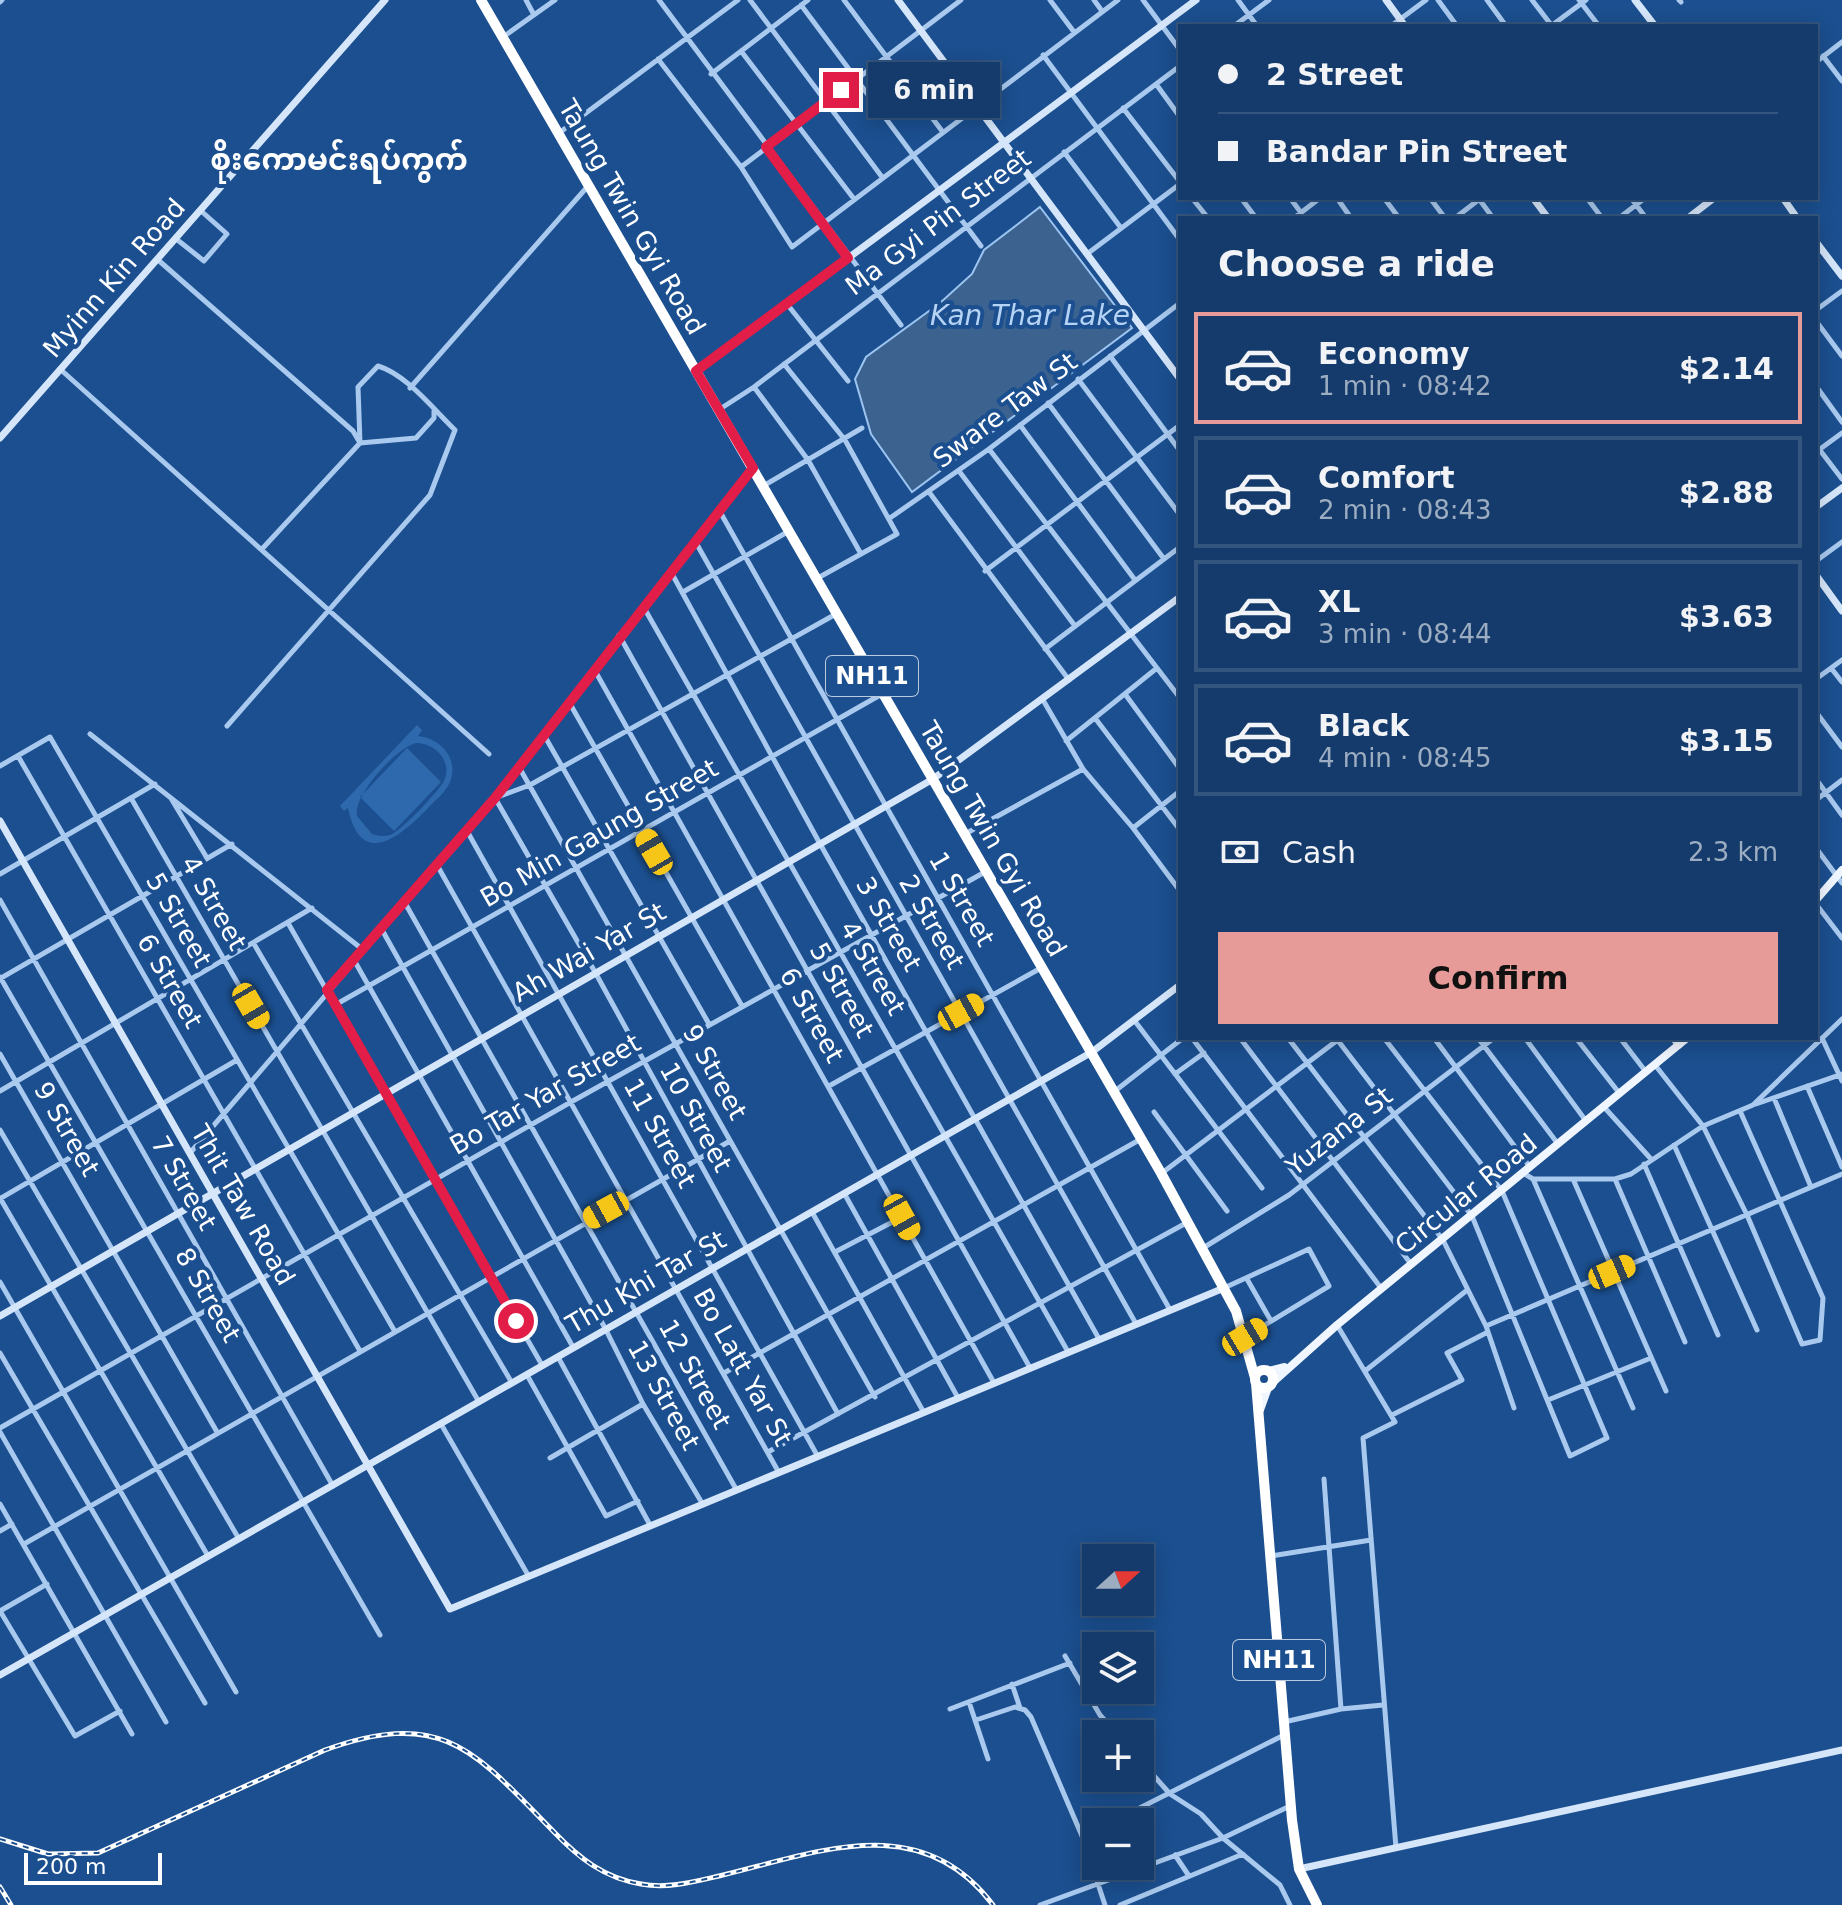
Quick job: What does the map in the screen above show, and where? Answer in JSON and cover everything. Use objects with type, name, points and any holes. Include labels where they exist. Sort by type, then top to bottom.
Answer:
[{"type":"highway","name":"Taung Twin Gyi Road","points":[[481,0],[1161,1173],[1224,1288],[1245,1337],[1250,1358],[1264,1379]]},
{"type":"highway","name":"NH11","points":[[1264,1379],[1260,1411],[1291,1806],[1299,1869],[1317,1905]]},
{"type":"main road","points":[[1818,900],[1840,877]]},
{"type":"main road","name":"Circular Road","points":[[1264,1379],[1289,1366],[1621,1094],[1676,1042]]},
{"type":"street","name":"Myinn Kin Road","points":[[0,438],[385,0]]},
{"type":"street","points":[[526,0],[534,15]]},
{"type":"street","points":[[502,38],[555,0]]},
{"type":"street","points":[[659,0],[848,258],[901,325]]},
{"type":"street","points":[[558,133],[738,0]]},
{"type":"street","points":[[750,0],[882,177]]},
{"type":"street","points":[[711,74],[808,0]]},
{"type":"street","points":[[844,0],[942,131]]},
{"type":"street","points":[[898,0],[1178,376]]},
{"type":"street","points":[[1050,0],[1074,32]]},
{"type":"street","points":[[1094,0],[1102,11]]},
{"type":"street","points":[[658,59],[741,167],[792,247],[1118,0]]},
{"type":"street","points":[[1143,0],[1178,47]]},
{"type":"street","points":[[696,371],[1196,0]]},
{"type":"street","points":[[1238,0],[1256,24]]},
{"type":"street","points":[[1237,24],[1269,0]]},
{"type":"street","points":[[1386,0],[1402,23],[1426,0]]},
{"type":"street","points":[[1438,0],[1456,24]]},
{"type":"street","points":[[1487,0],[1505,24]]},
{"type":"street","points":[[1532,0],[1550,24]]},
{"type":"street","points":[[1635,0],[1653,24]]},
{"type":"street","points":[[741,167],[958,1]]},
{"type":"street","points":[[1553,24],[1582,1],[1598,24]]},
{"type":"street","points":[[801,5],[981,246]]},
{"type":"street","points":[[1818,60],[1842,42]]},
{"type":"street","points":[[741,51],[854,199]]},
{"type":"street","points":[[1043,55],[1178,237]]},
{"type":"street","points":[[1823,56],[1842,81]]},
{"type":"street","name":"Ma Gyi Pin Street","points":[[719,410],[754,387],[1178,68]]},
{"type":"street","points":[[1156,84],[1178,114]]},
{"type":"street","points":[[1123,108],[1178,180]]},
{"type":"street","points":[[1064,152],[1121,228]]},
{"type":"street","points":[[1087,254],[1178,185]]},
{"type":"street","points":[[410,388],[588,186]]},
{"type":"street","points":[[1194,200],[1206,216]]},
{"type":"street","points":[[1303,215],[1318,200]]},
{"type":"street","points":[[1458,216],[1478,200]]},
{"type":"street","points":[[1632,200],[1644,216]]},
{"type":"street","points":[[1622,216],[1642,200]]},
{"type":"street","points":[[1691,216],[1711,200]]},
{"type":"street","points":[[175,238],[204,261],[227,234],[200,210]]},
{"type":"street","points":[[1818,245],[1842,276]]},
{"type":"street","points":[[157,259],[353,431],[360,443]]},
{"type":"street","points":[[1818,309],[1842,291]]},
{"type":"street","points":[[787,304],[848,381]]},
{"type":"street","name":"Sware Taw St","points":[[890,518],[989,449],[1178,305]]},
{"type":"street","points":[[1818,324],[1842,356]]},
{"type":"street","points":[[1110,356],[1178,448]]},
{"type":"street","points":[[784,364],[845,440],[897,534],[816,579]]},
{"type":"street","points":[[227,726],[430,495],[455,430],[410,388],[387,369],[378,366],[358,387],[360,443],[262,550]]},
{"type":"street","points":[[60,369],[489,754]]},
{"type":"street","points":[[1078,379],[1178,512]]},
{"type":"street","points":[[754,387],[808,460],[861,554]]},
{"type":"street","points":[[1818,389],[1842,422]]},
{"type":"street","points":[[1048,403],[1164,559]]},
{"type":"street","points":[[360,443],[373,445],[416,438],[434,418],[434,411]]},
{"type":"street","points":[[1020,425],[1135,580]]},
{"type":"street","points":[[985,571],[1178,426]]},
{"type":"street","points":[[763,486],[862,428]]},
{"type":"street","points":[[1818,448],[1842,433]]},
{"type":"street","points":[[989,449],[1178,695]]},
{"type":"street","points":[[1818,450],[1842,479]]},
{"type":"street","points":[[190,1153],[362,949],[495,798],[619,635],[753,468]]},
{"type":"street","points":[[959,471],[1075,626]]},
{"type":"street","points":[[1818,506],[1842,488]]},
{"type":"street","points":[[929,492],[1069,681]]},
{"type":"street","name":"1 Street","points":[[719,510],[1169,1308]]},
{"type":"street","points":[[683,592],[789,531]]},
{"type":"street","name":"2 Street","points":[[695,541],[851,823],[1135,1322]]},
{"type":"street","points":[[1818,560],[1842,542]]},
{"type":"street","points":[[1045,649],[1178,548]]},
{"type":"street","name":"3 Street","points":[[671,572],[1098,1337]]},
{"type":"street","points":[[1818,578],[1842,611]]},
{"type":"street","name":"Ah Wai Yar St","points":[[0,1316],[851,823],[933,779],[1178,599]]},
{"type":"street","name":"4 Street","points":[[643,606],[1067,1350]]},
{"type":"street","points":[[495,798],[530,785],[836,614]]},
{"type":"street","name":"5 Street","points":[[619,635],[1029,1366]]},
{"type":"street","points":[[1818,678],[1842,660]]},
{"type":"street","points":[[1066,741],[1157,668]]},
{"type":"street","points":[[1831,668],[1842,682]]},
{"type":"street","name":"6 Street","points":[[594,669],[993,1381]]},
{"type":"street","name":"Bo Min Gaung Street","points":[[335,1005],[882,694]]},
{"type":"street","points":[[1125,694],[1178,766]]},
{"type":"street","points":[[1043,700],[1083,769],[1178,888]]},
{"type":"street","points":[[569,702],[742,1006]]},
{"type":"street","points":[[1818,715],[1842,747]]},
{"type":"street","points":[[1095,718],[1178,827]]},
{"type":"street","points":[[90,734],[362,949]]},
{"type":"street","points":[[544,735],[709,1024]]},
{"type":"street","name":"5 Street","points":[[18,756],[50,737],[394,1330]]},
{"type":"street","points":[[0,766],[18,756]]},
{"type":"street","name":"6 Street","points":[[18,756],[360,1351]]},
{"type":"street","name":"9 Street","points":[[519,767],[875,1397]]},
{"type":"street","points":[[965,834],[1083,769]]},
{"type":"street","points":[[1818,799],[1842,780]]},
{"type":"street","points":[[1818,782],[1842,815]]},
{"type":"street","points":[[0,874],[155,784]]},
{"type":"street","points":[[1133,828],[1178,793]]},
{"type":"street","points":[[170,796],[207,858]]},
{"type":"street","name":"4 Street","points":[[131,798],[479,1402]]},
{"type":"street","name":"10 Street","points":[[495,798],[595,972],[838,1414]]},
{"type":"street","name":"Thit Taw Road","points":[[0,821],[450,1609],[528,1575]]},
{"type":"street","name":"11 Street","points":[[467,831],[817,1455]]},
{"type":"street","points":[[0,978],[69,941],[232,844]]},
{"type":"street","points":[[1818,850],[1840,877]]},
{"type":"street","name":"Bo Latt Yar St","points":[[437,865],[778,1471]]},
{"type":"street","name":"Bo Tar Yar Street","points":[[0,1430],[675,1043],[987,871]]},
{"type":"street","name":"7 Street","points":[[0,900],[333,1486]]},
{"type":"street","name":"12 Street","points":[[405,903],[736,1489]]},
{"type":"street","points":[[1818,905],[1842,938]]},
{"type":"street","points":[[0,1091],[312,908]]},
{"type":"street","points":[[288,923],[542,1365]]},
{"type":"street","name":"13 Street","points":[[381,928],[605,1328],[643,1404],[702,1503]]},
{"type":"street","points":[[254,944],[512,1383]]},
{"type":"street","points":[[354,960],[573,1347]]},
{"type":"street","points":[[829,1086],[1043,967]]},
{"type":"street","name":"8 Street","points":[[0,978],[380,1635]]},
{"type":"street","name":"Thu Khi Tar St","points":[[0,1675],[1092,1052],[1178,987]]},
{"type":"street","points":[[1753,1105],[1842,1019]]},
{"type":"street","points":[[1134,1020],[1262,1188]]},
{"type":"street","points":[[1533,1179],[1615,1179],[1631,1174],[1703,1126],[1753,1105],[1841,1076],[1822,1038]]},
{"type":"street","points":[[1114,1092],[1180,1040]]},
{"type":"street","points":[[1194,1040],[1382,1289]]},
{"type":"street","points":[[1242,1040],[1411,1265]]},
{"type":"street","points":[[1290,1040],[1443,1240],[1487,1329],[1514,1408]]},
{"type":"street","points":[[1161,1173],[1337,1040]]},
{"type":"street","points":[[1339,1040],[1472,1216],[1570,1456],[1607,1438],[1502,1191],[1386,1040]]},
{"type":"street","points":[[1436,1040],[1533,1179],[1633,1408]]},
{"type":"street","points":[[1480,1040],[1559,1144]]},
{"type":"street","name":"Yuzana St","points":[[1203,1248],[1304,1184],[1491,1040]]},
{"type":"street","points":[[1526,1040],[1587,1121]]},
{"type":"street","points":[[1578,1040],[1621,1094]]},
{"type":"street","points":[[1622,1040],[1646,1072]]},
{"type":"street","points":[[1175,1074],[1204,1053]]},
{"type":"street","name":"9 Street","points":[[0,1054],[217,1432]]},
{"type":"street","points":[[208,1556],[0,1198],[237,1060]]},
{"type":"street","points":[[1655,1065],[1703,1126],[1747,1215],[1802,1344],[1820,1340],[1823,1298],[1740,1111]]},
{"type":"street","points":[[1807,1086],[1842,1167]]},
{"type":"street","points":[[1774,1098],[1811,1187]]},
{"type":"street","points":[[1604,1107],[1651,1159]]},
{"type":"street","points":[[1154,1112],[1227,1211]]},
{"type":"street","points":[[0,1130],[239,1539]]},
{"type":"street","points":[[724,1373],[1141,1139]]},
{"type":"street","points":[[24,1544],[427,1311],[730,1141]]},
{"type":"street","points":[[1674,1145],[1757,1330]]},
{"type":"street","points":[[1644,1164],[1718,1335]]},
{"type":"street","points":[[1392,1415],[1462,1380],[1447,1353],[1514,1314],[1842,1174]]},
{"type":"street","points":[[1573,1179],[1666,1391]]},
{"type":"street","points":[[1615,1179],[1685,1342]]},
{"type":"street","points":[[844,1193],[957,1396]]},
{"type":"street","points":[[812,1211],[923,1411]]},
{"type":"street","points":[[835,1252],[902,1217]]},
{"type":"street","points":[[768,1452],[875,1397],[1188,1222]]},
{"type":"street","points":[[441,1424],[528,1575],[1098,1337],[1247,1279],[1309,1249],[1329,1286],[1245,1337]]},
{"type":"street","points":[[1247,1279],[1271,1321]]},
{"type":"street","points":[[0,1282],[236,1692]]},
{"type":"street","points":[[1365,1371],[1466,1291]]},
{"type":"street","points":[[1337,1325],[1395,1422],[1363,1438],[1396,1848]]},
{"type":"street","points":[[0,1353],[205,1703]]},
{"type":"street","points":[[558,1356],[650,1525]]},
{"type":"street","points":[[1548,1400],[1651,1358]]},
{"type":"street","points":[[527,1374],[606,1516],[638,1501]]},
{"type":"street","points":[[550,1458],[643,1404]]},
{"type":"street","points":[[0,1430],[166,1722]]},
{"type":"street","points":[[1324,1479],[1341,1709]]},
{"type":"street","points":[[0,1504],[132,1734]]},
{"type":"street","points":[[0,1531],[12,1524]]},
{"type":"street","points":[[1271,1556],[1330,1550],[1371,1540]]},
{"type":"street","points":[[47,1584],[0,1611],[75,1736],[120,1711]]},
{"type":"street","points":[[1065,1656],[1104,1720]]},
{"type":"street","points":[[950,1709],[1070,1663]]},
{"type":"street","points":[[1012,1684],[1020,1708],[1031,1717],[1082,1836]]},
{"type":"street","points":[[969,1702],[988,1759]]},
{"type":"street","points":[[1141,1808],[1284,1728],[1341,1709],[1383,1705]]},
{"type":"street","points":[[976,1720],[1020,1708]]},
{"type":"street","points":[[1299,1869],[1842,1750]]},
{"type":"street","points":[[1154,1776],[1170,1794],[1201,1814],[1223,1838],[1280,1885],[1290,1905]]},
{"type":"street","points":[[1040,1905],[1223,1838],[1291,1806]]},
{"type":"street","points":[[1120,1905],[1243,1854]]},
{"type":"street","points":[[1175,1855],[1189,1876]]},
{"type":"street","points":[[1099,1882],[1105,1905]]},
{"type":"shaded area","points":[[417,725],[422,730],[418,736],[439,744],[452,763],[451,779],[441,795],[406,828],[383,842],[372,843],[362,838],[354,827],[348,808],[344,811],[340,806]],"holes":[[[423,744],[436,750],[444,760],[444,781],[419,811],[395,832],[386,836],[372,834],[357,816],[362,796],[387,763],[408,747]]]},
{"type":"shaded area","points":[[407,748],[441,782],[394,831],[360,797]]},
{"type":"water","name":"Kan Thar Lake","points":[[1040,207],[1132,328],[912,492],[871,434],[855,379],[866,357],[940,303],[972,274],[984,250]]},
{"type":"railway","points":[[0,1839],[48,1854],[98,1853],[325,1750],[366,1738],[400,1733],[429,1736],[454,1745],[478,1760],[502,1779],[583,1858],[604,1872],[628,1881],[660,1886],[680,1884],[829,1849],[900,1847],[933,1856],[964,1875],[993,1905]]},
{"type":"railway","points":[[0,1887],[11,1905]]},
{"type":"district","name":"စိုးကောမင်းရပ်ကွက်","points":[[339,160]]},
{"type":"route","points":[[516,1321],[327,990],[495,798],[619,635],[753,468],[696,371],[848,258],[766,147],[841,90]]}]
